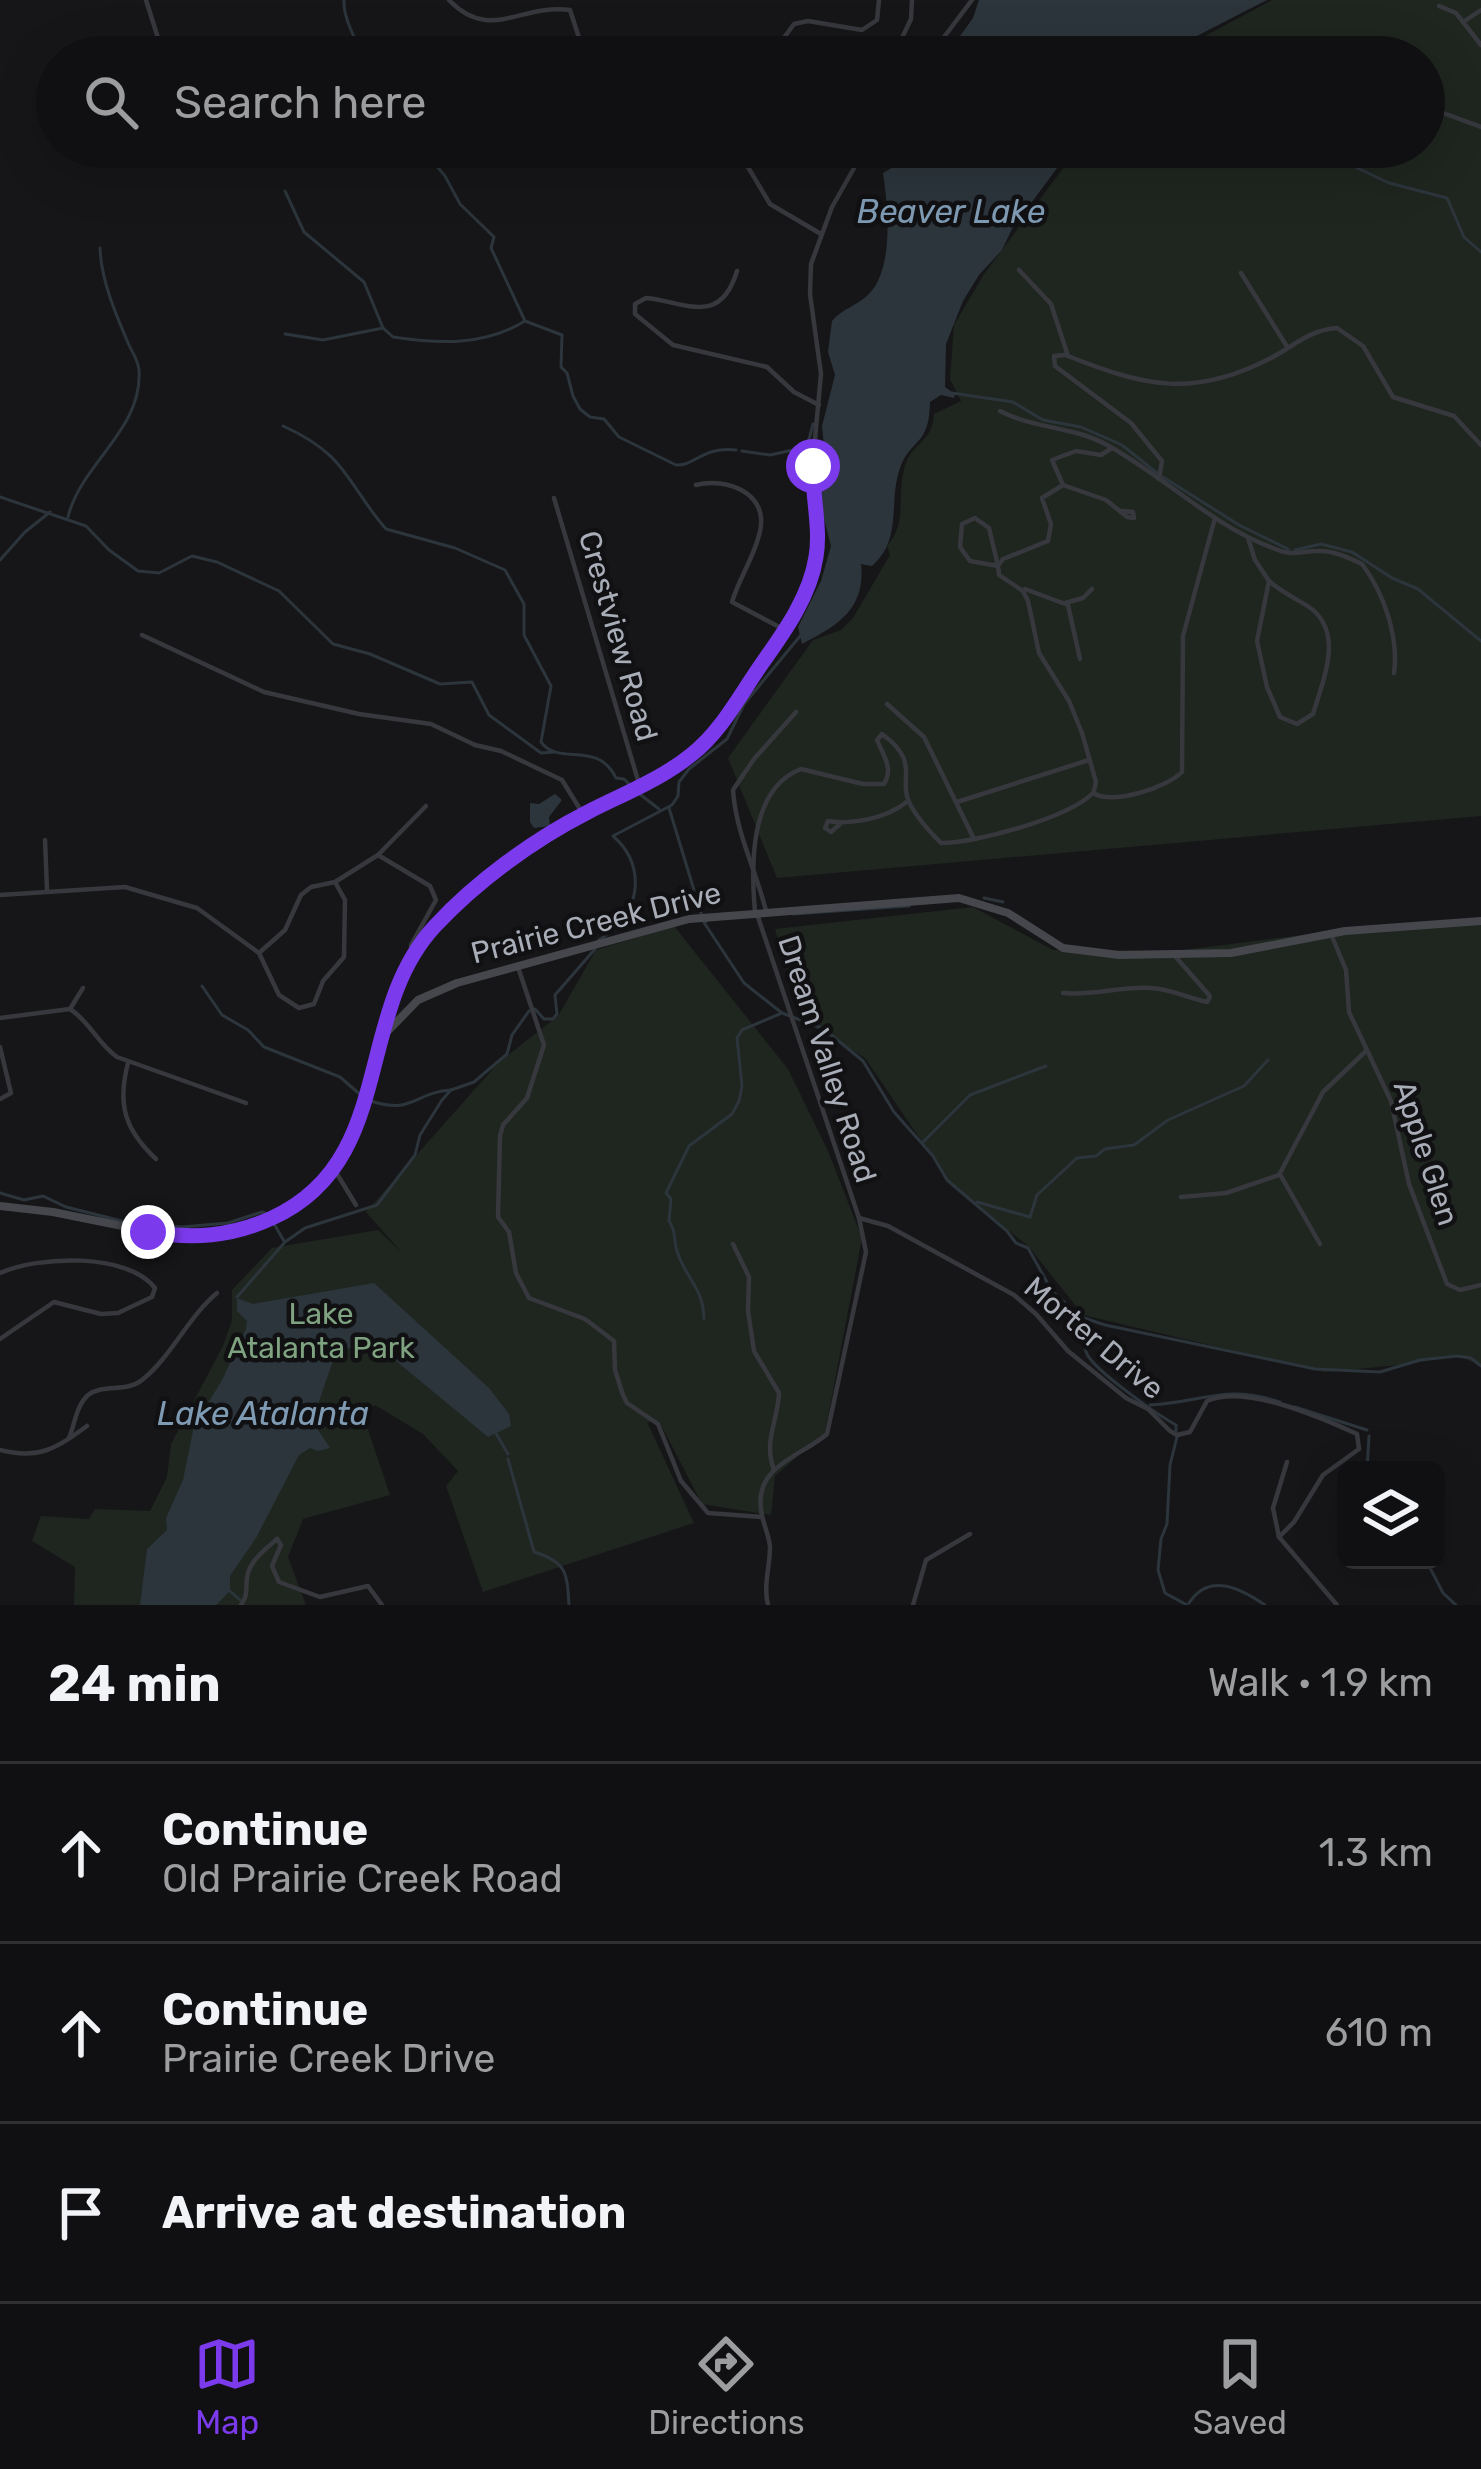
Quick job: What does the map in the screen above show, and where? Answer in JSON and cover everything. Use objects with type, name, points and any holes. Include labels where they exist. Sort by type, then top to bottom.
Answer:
[{"type":"main road","name":"Prairie Creek Drive","points":[[383,1036],[418,1000],[457,983],[689,919],[959,898],[1008,913],[1063,948],[1100,954],[1174,955]]},
{"type":"main road","points":[[1174,955],[1253,951],[1331,934],[1481,921]]},
{"type":"main road","points":[[0,1206],[172,1236],[236,1232],[288,1211],[334,1169],[361,1120],[383,1036]]},
{"type":"street","points":[[146,0],[157,36]]},
{"type":"street","points":[[449,0],[467,17],[484,22],[531,10],[570,10],[578,36]]},
{"type":"street","points":[[787,36],[801,21],[851,31],[871,27],[880,11],[879,0]]},
{"type":"street","points":[[903,36],[911,19],[912,0]]},
{"type":"street","points":[[945,36],[972,0]]},
{"type":"street","points":[[1439,6],[1456,13],[1481,45]]},
{"type":"street","points":[[1463,22],[1481,10]]},
{"type":"street","points":[[1445,114],[1481,127]]},
{"type":"street","points":[[749,168],[770,204],[821,234]]},
{"type":"street","points":[[383,1036],[412,958],[452,908],[500,869],[583,814],[680,764],[706,742],[785,630],[817,556],[812,471],[821,374],[810,284],[821,234],[855,168]]},
{"type":"street","points":[[1018,270],[1051,304],[1068,356]]},
{"type":"street","points":[[737,271],[730,286],[708,306],[685,308],[646,298],[635,304],[635,314],[673,345],[756,362],[819,405]]},
{"type":"street","points":[[1241,273],[1286,345]]},
{"type":"street","points":[[1159,479],[1162,461],[1150,446],[1130,423],[1053,363],[1058,354],[1137,380],[1191,386],[1229,378],[1322,330],[1346,330],[1363,346],[1393,397],[1454,416],[1481,445]]},
{"type":"street","points":[[1000,411],[1112,448],[1248,538],[1288,554],[1324,551],[1362,564],[1393,634],[1394,673]]},
{"type":"street","points":[[1112,448],[1101,455],[1076,451],[1052,460],[1063,485],[1122,511]]},
{"type":"street","points":[[697,485],[739,487],[749,495],[760,514],[760,533],[732,602],[785,630]]},
{"type":"street","points":[[998,566],[1003,559],[1048,541],[1052,533],[1042,498],[1063,485]]},
{"type":"street","name":"Crestview Road","points":[[554,499],[640,787]]},
{"type":"street","points":[[1093,794],[1101,799],[1138,791],[1175,779],[1182,772],[1184,636],[1216,518]]},
{"type":"street","points":[[998,566],[977,564],[964,555],[959,531],[968,519],[983,520],[989,528],[998,566],[999,575],[1019,588],[1065,603],[1083,598],[1092,589]]},
{"type":"street","points":[[1248,538],[1269,581],[1318,615],[1329,635],[1327,666],[1313,714],[1297,724],[1280,717],[1259,653],[1258,620],[1269,581]]},
{"type":"street","points":[[754,875],[762,812],[775,784],[787,774],[814,770],[863,784],[884,784],[889,776],[877,740],[882,734],[897,748],[908,769],[908,801],[941,843],[1016,829],[1078,805],[1093,794],[1096,782],[1069,701],[1039,653],[1033,614],[1019,588]]},
{"type":"street","points":[[1065,603],[1080,659]]},
{"type":"street","points":[[142,635],[264,692],[359,714],[431,724],[475,745],[501,751],[562,780],[583,814]]},
{"type":"street","points":[[887,704],[924,737],[974,839]]},
{"type":"street","points":[[754,875],[733,790],[796,712]]},
{"type":"street","points":[[957,802],[1090,760]]},
{"type":"street","points":[[894,812],[908,801]]},
{"type":"street","points":[[260,953],[285,930],[311,887],[335,882],[378,855],[426,806]]},
{"type":"street","points":[[840,824],[914,810]]},
{"type":"street","points":[[44,840],[47,890]]},
{"type":"street","points":[[378,855],[435,893],[436,900],[410,946],[412,958]]},
{"type":"street","name":"Dream Valley Road","points":[[754,875],[750,886],[866,1252],[826,1434],[787,1456],[774,1470]]},
{"type":"street","points":[[0,895],[110,885],[170,899],[211,916],[260,953],[279,995],[299,1008],[314,1004],[323,981],[344,957],[345,900],[335,882]]},
{"type":"street","name":"Apple Glen","points":[[1331,934],[1346,970],[1349,1012],[1391,1101],[1409,1184],[1447,1284],[1460,1290],[1481,1285]]},
{"type":"street","points":[[1063,993],[1145,988],[1207,1002],[1210,997],[1174,955]]},
{"type":"street","points":[[518,966],[544,1045],[532,1087],[503,1125],[497,1150],[497,1210],[514,1245],[521,1286],[536,1302],[575,1315],[614,1341],[616,1370],[627,1403],[658,1424],[682,1480],[708,1513],[762,1516]]},
{"type":"street","points":[[70,1009],[82,988]]},
{"type":"street","points":[[0,1018],[70,1009],[86,1020],[105,1048],[129,1062],[247,1103]]},
{"type":"street","points":[[0,1047],[7,1069],[2,1074],[11,1093],[0,1099]]},
{"type":"street","points":[[1181,1197],[1226,1193],[1280,1175],[1323,1092],[1366,1051]]},
{"type":"street","points":[[129,1062],[123,1083],[124,1116],[136,1140],[155,1160]]},
{"type":"street","points":[[334,1169],[356,1205]]},
{"type":"street","points":[[1280,1175],[1320,1244]]},
{"type":"street","name":"Morter Drive","points":[[859,1218],[888,1226],[1026,1303],[1068,1352],[1174,1433],[1196,1427],[1207,1401],[1235,1396],[1282,1405],[1359,1436],[1359,1449],[1316,1483],[1280,1537]]},
{"type":"street","points":[[733,1244],[749,1277],[754,1351],[778,1393],[769,1435],[774,1470],[761,1493],[769,1540],[768,1605]]},
{"type":"street","points":[[0,1273],[36,1260],[78,1260],[138,1274],[155,1288],[152,1298],[118,1313],[101,1314],[54,1302],[0,1339]]},
{"type":"street","points":[[0,1450],[18,1454],[64,1445],[88,1396],[102,1389],[136,1385],[218,1293]]},
{"type":"street","points":[[69,1438],[87,1426]]},
{"type":"street","points":[[1287,1462],[1273,1508],[1280,1537],[1337,1605]]},
{"type":"street","points":[[913,1605],[926,1560],[970,1534]]},
{"type":"street","points":[[242,1605],[248,1595],[246,1577],[251,1565],[277,1539],[281,1545],[272,1566],[279,1582],[320,1597],[368,1586],[382,1605]]},
{"type":"green space","points":[[1272,0],[1481,0],[1481,816],[777,878],[728,758],[813,640],[841,630],[853,618],[890,555],[887,546],[898,527],[906,463],[930,431],[934,414],[961,401],[950,379],[954,325],[984,274],[1063,168],[1445,168],[1445,36],[1205,36]]},
{"type":"green space","points":[[973,907],[1053,950],[1176,951],[1332,931],[1481,921],[1481,1366],[1457,1355],[1324,1372],[1083,1315],[1029,1247],[948,1180],[865,1058],[801,1019],[775,929]]},
{"type":"green space","name":"Lake Atalanta Park","points":[[674,926],[788,1069],[828,1151],[862,1238],[825,1433],[775,1476],[771,1515],[702,1504],[660,1423],[647,1422],[694,1523],[483,1592],[446,1486],[458,1471],[423,1434],[375,1405],[362,1412],[390,1495],[303,1519],[288,1557],[306,1605],[74,1605],[75,1567],[32,1541],[41,1516],[89,1519],[95,1509],[150,1511],[167,1477],[171,1444],[223,1346],[232,1320],[232,1290],[272,1248],[378,1230],[402,1253],[366,1212],[499,1062],[558,1016],[596,950]]},
{"type":"water","points":[[979,0],[1267,0],[1197,36],[960,36]]},
{"type":"water","name":"Beaver Lake","points":[[891,168],[1057,168],[963,301],[946,344],[945,387],[954,398],[941,395],[930,402],[927,427],[900,468],[888,544],[872,566],[861,564],[859,593],[846,614],[802,644],[798,627],[821,581],[831,546],[820,503],[825,455],[822,426],[835,375],[828,352],[832,321],[870,293],[883,268],[887,236],[883,173]]},
{"type":"water","points":[[555,794],[562,800],[549,817],[550,826],[534,828],[530,803],[539,804]]},
{"type":"water","name":"Lake Atalanta","points":[[374,1283],[489,1388],[509,1414],[511,1426],[488,1437],[390,1356],[362,1346],[343,1351],[335,1355],[316,1410],[315,1425],[330,1448],[310,1448],[299,1455],[256,1538],[230,1576],[230,1591],[216,1605],[140,1605],[147,1549],[167,1530],[166,1518],[183,1480],[194,1426],[246,1329],[247,1321],[237,1311],[237,1298],[253,1304]]},
{"type":"waterway","points":[[344,0],[354,36]]},
{"type":"waterway","points":[[438,168],[460,204],[494,237],[491,248],[525,321],[562,335],[561,367],[580,409],[604,419],[619,437],[676,465],[715,451],[736,450]]},
{"type":"waterway","points":[[1357,168],[1389,183],[1447,198],[1464,237],[1481,252]]},
{"type":"waterway","points":[[285,191],[304,232],[364,282],[383,328],[393,337],[461,341],[494,335],[525,321]]},
{"type":"waterway","points":[[68,517],[85,480],[122,429],[138,391],[138,366],[110,297],[100,248]]},
{"type":"waterway","points":[[285,334],[323,340],[383,328]]},
{"type":"waterway","points":[[952,393],[1013,402],[1043,420],[1081,427],[1122,445],[1157,473]]},
{"type":"waterway","points":[[742,451],[770,455],[807,447],[813,424]]},
{"type":"waterway","points":[[283,426],[334,459],[386,529],[455,548],[505,570],[524,604],[524,635],[551,686],[541,742],[558,753],[599,759],[632,787]]},
{"type":"waterway","points":[[1163,477],[1239,525],[1288,549]]},
{"type":"waterway","points":[[0,497],[86,526],[138,571],[159,573],[192,556],[217,562],[279,591],[333,644],[440,684],[472,682],[489,715],[541,753],[554,752]]},
{"type":"waterway","points":[[0,560],[50,512]]},
{"type":"waterway","points":[[1295,550],[1321,544],[1352,552],[1418,589],[1481,641]]},
{"type":"waterway","points":[[599,940],[631,918],[635,889],[630,859],[613,836],[672,805],[679,782],[727,739],[744,704],[801,635]]},
{"type":"waterway","points":[[637,792],[659,809]]},
{"type":"waterway","points":[[669,808],[701,913]]},
{"type":"waterway","points":[[984,898],[1003,902]]},
{"type":"waterway","points":[[793,914],[909,906]]},
{"type":"waterway","points":[[707,921],[703,921],[744,983],[782,1013],[824,1029],[863,1061],[894,1112],[933,1156],[947,1180],[1016,1243],[1028,1248],[1052,1291],[1081,1317],[1315,1369],[1380,1372],[1420,1360],[1457,1356],[1481,1366]]},
{"type":"waterway","points":[[535,1009],[544,1019],[553,1019],[555,995],[595,949]]},
{"type":"waterway","points":[[202,986],[222,1015],[248,1030],[264,1047],[340,1077],[363,1097]]},
{"type":"waterway","points":[[237,1297],[285,1242],[305,1228],[377,1205],[415,1155],[420,1135],[442,1100],[451,1090],[474,1082],[507,1054],[512,1035],[529,1011]]},
{"type":"waterway","points":[[704,1319],[701,1299],[677,1251],[669,1221],[671,1199],[666,1193],[689,1146],[732,1114],[739,1101],[737,1038],[742,1030],[782,1013]]},
{"type":"waterway","points":[[977,1202],[1030,1217],[1037,1195],[1077,1158],[1134,1145],[1168,1120],[1244,1086],[1268,1060]]},
{"type":"waterway","points":[[923,1142],[970,1095],[1046,1066]]},
{"type":"waterway","points":[[371,1101],[405,1104],[451,1090]]},
{"type":"waterway","points":[[0,1193],[24,1200],[43,1196],[122,1221],[182,1227],[228,1223],[262,1212],[270,1215]]},
{"type":"waterway","points":[[273,1222],[284,1241]]},
{"type":"waterway","points":[[1081,1317],[1085,1349],[1092,1362],[1176,1425],[1176,1431]]},
{"type":"waterway","points":[[1150,1405],[1229,1394],[1280,1402]]},
{"type":"waterway","points":[[1295,1407],[1367,1430]]},
{"type":"waterway","points":[[494,1430],[508,1454]]},
{"type":"waterway","points":[[1368,1461],[1369,1436]]},
{"type":"waterway","points":[[1177,1437],[1158,1570],[1165,1593],[1187,1605]]},
{"type":"waterway","points":[[508,1459],[534,1552],[563,1570],[569,1605]]},
{"type":"waterway","points":[[1431,1569],[1443,1593],[1456,1605]]},
{"type":"waterway","points":[[1189,1603],[1206,1588],[1225,1586],[1265,1605]]},
{"type":"waterway","points":[[230,1591],[240,1600]]},
{"type":"route","points":[[148,1232],[197,1237],[236,1232],[288,1211],[325,1181],[361,1120],[387,1016],[412,958],[430,931],[500,869],[549,835],[664,774],[695,752],[777,643],[804,595],[817,556],[813,466]]}]
